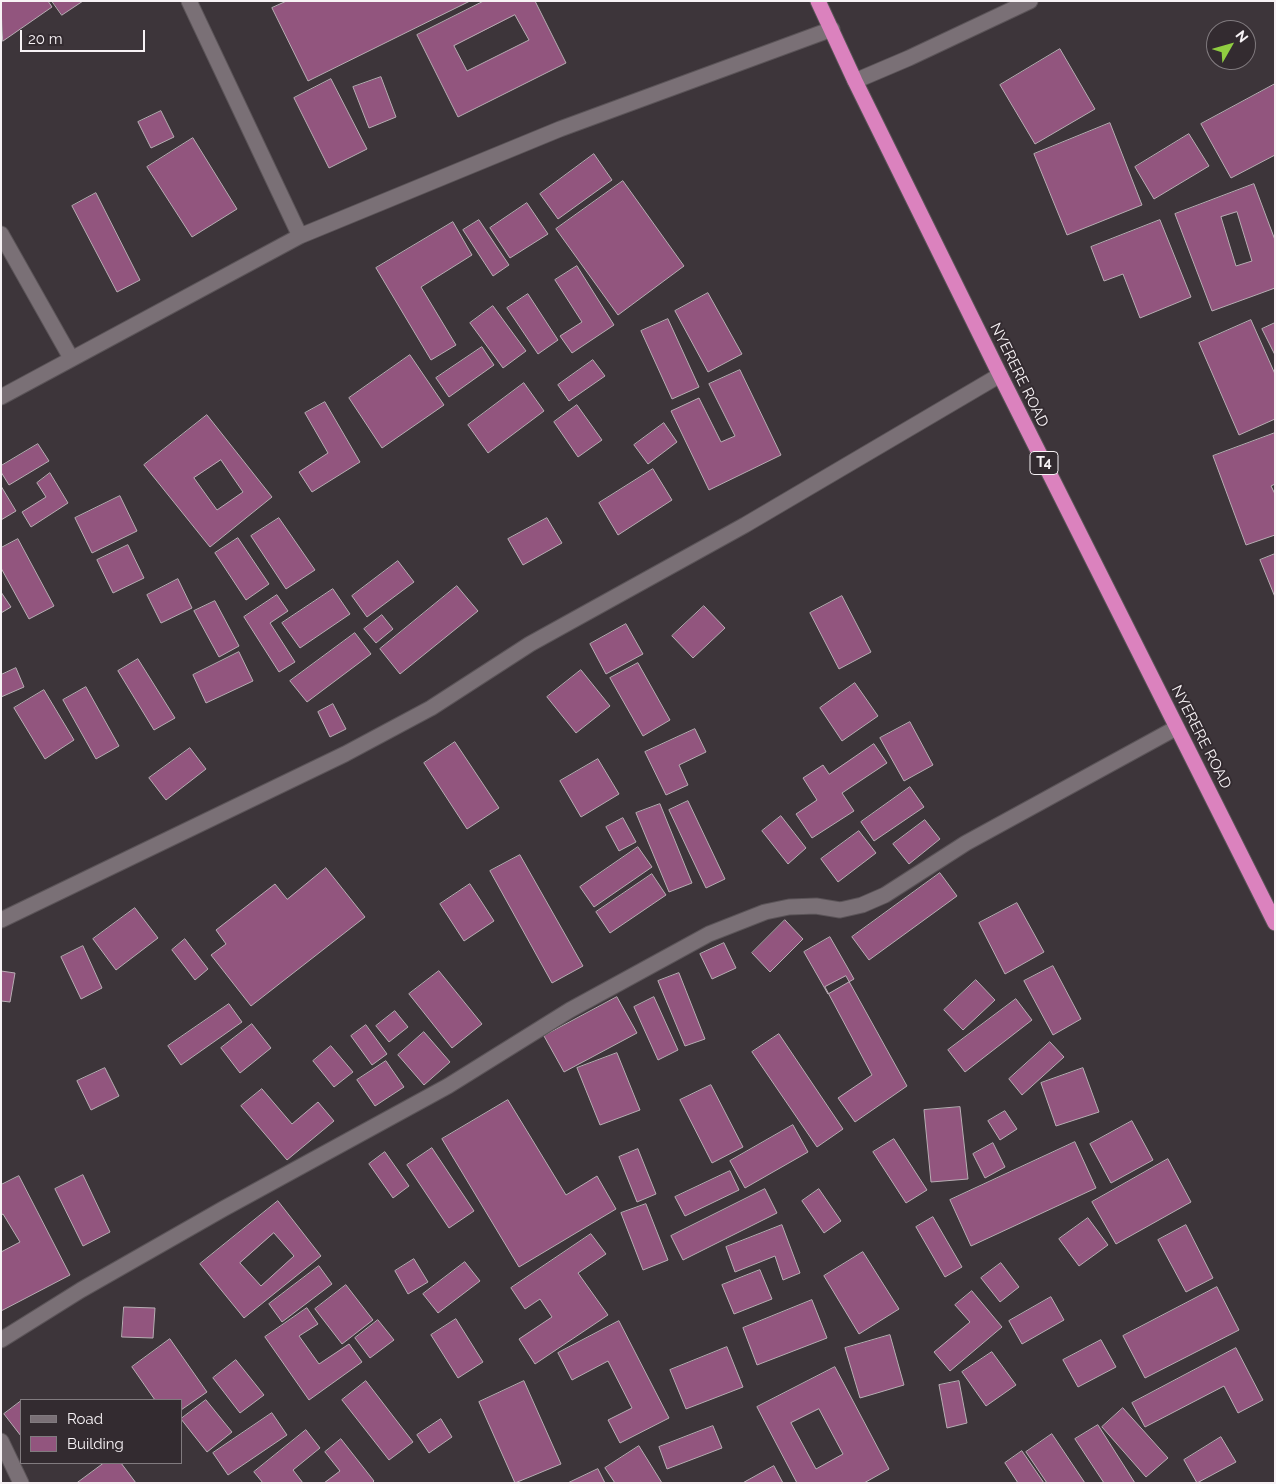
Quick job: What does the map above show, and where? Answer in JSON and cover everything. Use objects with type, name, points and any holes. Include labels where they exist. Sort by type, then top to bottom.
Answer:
[{"type":"highway","name":"NYERERE ROAD","points":[[818,1],[1000,375],[1275,922]]},
{"type":"street","points":[[189,1],[300,236]]},
{"type":"street","points":[[855,80],[918,54],[1030,1]]},
{"type":"street","points":[[1,397],[300,236],[560,129],[832,28]]},
{"type":"street","points":[[1,234],[71,358]]},
{"type":"street","points":[[1,920],[345,754],[431,708],[530,644],[745,525],[1000,375]]},
{"type":"street","points":[[1,1340],[81,1290],[223,1209],[448,1086],[570,1010],[709,934],[765,912],[789,907],[816,906],[840,910],[862,905],[885,894],[973,839],[1176,728]]},
{"type":"street","points":[[1,1441],[21,1483]]},
{"type":"building","points":[[1,1],[48,1],[52,7],[3,41]]},
{"type":"building","points":[[52,1],[83,1],[62,15]]},
{"type":"building","points":[[287,1],[470,1],[308,81],[272,8]]},
{"type":"building","points":[[484,1],[535,1],[566,63],[458,117],[417,35]],"holes":[[[515,15],[529,40],[467,71],[454,46]]]},
{"type":"building","points":[[1060,49],[1095,109],[1035,144],[1000,85]]},
{"type":"building","points":[[381,77],[396,117],[369,128],[353,87]]},
{"type":"building","points":[[331,79],[367,149],[329,168],[294,98]]},
{"type":"building","points":[[1275,84],[1275,155],[1231,178],[1201,124]]},
{"type":"building","points":[[161,111],[174,137],[151,148],[138,122]]},
{"type":"building","points":[[1110,123],[1142,205],[1067,235],[1034,154]]},
{"type":"building","points":[[1189,134],[1209,166],[1154,199],[1135,167]]},
{"type":"building","points":[[193,138],[237,209],[192,237],[147,167]]},
{"type":"building","points":[[594,154],[612,180],[558,219],[540,194]]},
{"type":"building","points":[[623,181],[684,266],[618,315],[556,229]]},
{"type":"building","points":[[1254,184],[1275,240],[1275,288],[1212,311],[1175,214]],"holes":[[[1237,212],[1252,261],[1236,266],[1221,217]]]},
{"type":"building","points":[[96,193],[140,280],[117,292],[72,206]]},
{"type":"building","points":[[527,203],[548,234],[510,258],[490,228]]},
{"type":"building","points":[[479,220],[509,265],[493,276],[463,230]]},
{"type":"building","points":[[1160,220],[1191,297],[1140,318],[1123,274],[1104,281],[1091,247]]},
{"type":"building","points":[[453,222],[472,255],[421,287],[456,345],[431,360],[376,268]]},
{"type":"building","points":[[577,266],[614,325],[572,353],[560,336],[582,322],[555,280]]},
{"type":"building","points":[[708,293],[742,354],[708,372],[675,311]]},
{"type":"building","points":[[528,294],[558,340],[538,354],[507,308]]},
{"type":"building","points":[[493,306],[526,351],[503,368],[470,323]]},
{"type":"building","points":[[668,319],[699,387],[672,399],[641,331]]},
{"type":"building","points":[[1251,320],[1275,374],[1275,419],[1239,435],[1199,343]]},
{"type":"building","points":[[1275,323],[1275,355],[1262,329]]},
{"type":"building","points":[[482,347],[494,365],[449,397],[436,378]]},
{"type":"building","points":[[410,355],[444,405],[382,448],[349,398]]},
{"type":"building","points":[[593,360],[605,376],[569,401],[558,385]]},
{"type":"building","points":[[740,370],[781,455],[709,490],[671,411],[699,398],[721,442],[735,436],[709,384]]},
{"type":"building","points":[[524,383],[544,411],[488,453],[468,425]]},
{"type":"building","points":[[325,402],[360,462],[312,492],[299,472],[328,453],[305,413]]},
{"type":"building","points":[[577,405],[602,440],[578,457],[554,422]]},
{"type":"building","points":[[207,415],[272,497],[210,547],[144,465]],"holes":[[[221,460],[243,492],[217,510],[194,478]]]},
{"type":"building","points":[[664,423],[677,442],[648,464],[634,445]]},
{"type":"building","points":[[1275,433],[1275,484],[1271,486],[1275,494],[1275,535],[1246,545],[1213,456]]},
{"type":"building","points":[[38,444],[49,461],[9,485],[1,472],[1,466]]},
{"type":"building","points":[[653,469],[672,500],[618,535],[599,503]]},
{"type":"building","points":[[50,473],[68,503],[31,527],[22,512],[46,497],[37,483]]},
{"type":"building","points":[[1,486],[16,511],[1,520]]},
{"type":"building","points":[[120,496],[137,531],[92,553],[75,518]]},
{"type":"building","points":[[279,518],[315,570],[286,589],[251,536]]},
{"type":"building","points":[[547,518],[562,543],[523,565],[508,539]]},
{"type":"building","points":[[238,538],[269,584],[246,600],[215,553]]},
{"type":"building","points":[[18,539],[54,606],[29,619],[1,568],[1,548]]},
{"type":"building","points":[[128,545],[144,578],[113,593],[97,560]]},
{"type":"building","points":[[1275,554],[1275,597],[1260,560]]},
{"type":"building","points":[[398,561],[414,582],[367,617],[352,596]]},
{"type":"building","points":[[178,579],[192,608],[161,623],[147,595]]},
{"type":"building","points":[[457,586],[478,611],[400,674],[380,649]]},
{"type":"building","points":[[333,589],[350,614],[300,648],[282,623]]},
{"type":"building","points":[[1,592],[11,607],[1,613]]},
{"type":"building","points":[[277,595],[288,611],[270,623],[295,662],[279,672],[244,617]]},
{"type":"building","points":[[842,596],[871,652],[839,669],[810,613]]},
{"type":"building","points":[[215,601],[239,646],[219,657],[194,611]]},
{"type":"building","points":[[704,606],[725,628],[693,658],[672,636]]},
{"type":"building","points":[[382,615],[393,629],[376,643],[364,629]]},
{"type":"building","points":[[626,624],[643,654],[606,674],[590,644]]},
{"type":"building","points":[[355,633],[371,654],[307,702],[290,681]]},
{"type":"building","points":[[239,652],[253,681],[206,703],[193,675]]},
{"type":"building","points":[[138,659],[175,718],[154,730],[118,671]]},
{"type":"building","points":[[638,663],[670,720],[643,736],[610,678]]},
{"type":"building","points":[[16,668],[24,687],[1,697],[1,675]]},
{"type":"building","points":[[581,670],[610,706],[576,733],[547,697]]},
{"type":"building","points":[[855,683],[878,716],[842,741],[820,708]]},
{"type":"building","points":[[86,687],[119,746],[96,759],[63,700]]},
{"type":"building","points":[[44,690],[74,740],[45,759],[14,708]]},
{"type":"building","points":[[333,704],[346,729],[330,737],[318,712]]},
{"type":"building","points":[[910,722],[933,765],[904,781],[880,738]]},
{"type":"building","points":[[695,729],[706,752],[679,765],[688,785],[666,795],[645,752]]},
{"type":"building","points":[[455,742],[499,808],[467,829],[424,763]]},
{"type":"building","points":[[874,744],[887,763],[842,793],[854,811],[812,838],[796,814],[817,800],[803,778],[823,765],[829,774]]},
{"type":"building","points":[[190,748],[206,769],[166,800],[149,778]]},
{"type":"building","points":[[598,759],[619,794],[581,817],[560,781]]},
{"type":"building","points":[[910,787],[924,807],[874,841],[861,822]]},
{"type":"building","points":[[688,801],[725,879],[706,888],[669,810]]},
{"type":"building","points":[[660,804],[692,883],[669,892],[636,813]]},
{"type":"building","points":[[781,816],[806,848],[788,864],[762,831]]},
{"type":"building","points":[[623,818],[636,842],[619,851],[606,827]]},
{"type":"building","points":[[925,820],[940,839],[909,864],[893,844]]},
{"type":"building","points":[[859,831],[876,853],[838,882],[821,859]]},
{"type":"building","points":[[638,847],[652,867],[594,907],[580,887]]},
{"type":"building","points":[[520,855],[583,966],[552,983],[490,871]]},
{"type":"building","points":[[326,868],[365,917],[251,1006],[211,955],[226,944],[216,930],[275,884],[287,899]]},
{"type":"building","points":[[940,873],[957,896],[869,960],[852,937]]},
{"type":"building","points":[[652,874],[666,895],[610,933],[596,912]]},
{"type":"building","points":[[470,884],[494,921],[464,941],[440,904]]},
{"type":"building","points":[[1017,903],[1044,952],[1005,974],[979,923]]},
{"type":"building","points":[[135,908],[158,938],[116,970],[93,939]]},
{"type":"building","points":[[785,920],[803,939],[770,972],[752,953]]},
{"type":"building","points":[[830,937],[854,979],[828,994],[804,952]]},
{"type":"building","points":[[185,939],[208,969],[195,980],[172,950]]},
{"type":"building","points":[[724,943],[736,968],[712,979],[700,954]]},
{"type":"building","points":[[83,946],[102,988],[81,999],[61,957]]},
{"type":"building","points":[[1053,966],[1081,1019],[1053,1035],[1024,981]]},
{"type":"building","points":[[1,971],[15,973],[10,1002],[1,1001]]},
{"type":"building","points":[[439,971],[482,1024],[452,1048],[409,994]]},
{"type":"building","points":[[679,973],[705,1039],[685,1046],[658,981]]},
{"type":"building","points":[[846,976],[907,1086],[855,1122],[838,1098],[872,1075],[825,987]]},
{"type":"building","points":[[976,980],[995,1000],[963,1030],[944,1010]]},
{"type":"building","points":[[617,997],[637,1033],[564,1072],[544,1036]]},
{"type":"building","points":[[654,997],[678,1050],[658,1060],[634,1007]]},
{"type":"building","points":[[1016,999],[1032,1020],[965,1072],[948,1050]]},
{"type":"building","points":[[229,1004],[242,1022],[181,1065],[168,1046]]},
{"type":"building","points":[[395,1011],[408,1027],[389,1042],[376,1026]]},
{"type":"building","points":[[252,1024],[271,1048],[240,1073],[221,1048]]},
{"type":"building","points":[[366,1025],[387,1054],[372,1065],[351,1036]]},
{"type":"building","points":[[424,1032],[450,1062],[424,1085],[398,1055]]},
{"type":"building","points":[[779,1034],[843,1129],[817,1147],[752,1052]]},
{"type":"building","points":[[1050,1042],[1064,1057],[1022,1095],[1009,1079]]},
{"type":"building","points":[[331,1046],[353,1072],[334,1087],[313,1061]]},
{"type":"building","points":[[617,1053],[640,1110],[600,1125],[577,1068]]},
{"type":"building","points":[[386,1061],[404,1087],[375,1106],[357,1080]]},
{"type":"building","points":[[105,1068],[119,1096],[91,1110],[77,1081]]},
{"type":"building","points":[[1083,1068],[1099,1112],[1056,1126],[1041,1083]]},
{"type":"building","points":[[711,1085],[743,1147],[712,1163],[680,1100]]},
{"type":"building","points":[[262,1089],[292,1124],[318,1102],[334,1121],[287,1160],[241,1106]]},
{"type":"building","points":[[508,1100],[566,1195],[597,1176],[616,1209],[519,1267],[442,1139]]},
{"type":"building","points":[[960,1107],[968,1179],[931,1182],[924,1110]]},
{"type":"building","points":[[1005,1111],[1017,1129],[1000,1140],[988,1121]]},
{"type":"building","points":[[1132,1121],[1153,1160],[1111,1183],[1090,1144]]},
{"type":"building","points":[[793,1125],[808,1152],[745,1188],[730,1161]]},
{"type":"building","points":[[894,1139],[927,1190],[906,1203],[873,1152]]},
{"type":"building","points":[[1075,1142],[1096,1188],[971,1246],[950,1200]]},
{"type":"building","points":[[993,1143],[1005,1167],[985,1178],[973,1154]]},
{"type":"building","points":[[432,1148],[474,1211],[449,1228],[407,1165]]},
{"type":"building","points":[[638,1149],[656,1194],[637,1202],[619,1157]]},
{"type":"building","points":[[385,1152],[409,1186],[393,1198],[369,1164]]},
{"type":"building","points":[[1168,1159],[1191,1202],[1116,1244],[1092,1202]]},
{"type":"building","points":[[730,1171],[739,1190],[685,1216],[675,1197]]},
{"type":"building","points":[[83,1175],[110,1232],[83,1246],[55,1189]]},
{"type":"building","points":[[19,1176],[70,1275],[1,1311],[1,1252],[20,1242],[3,1214],[1,1215],[1,1185]]},
{"type":"building","points":[[765,1189],[777,1213],[683,1260],[671,1236]]},
{"type":"building","points":[[819,1189],[841,1221],[824,1233],[802,1201]]},
{"type":"building","points":[[278,1201],[321,1256],[244,1318],[200,1264]],"holes":[[[274,1233],[294,1256],[261,1286],[240,1263]]]},
{"type":"building","points":[[646,1204],[668,1260],[643,1270],[621,1213]]},
{"type":"building","points":[[933,1217],[962,1267],[945,1277],[916,1227]]},
{"type":"building","points":[[1088,1218],[1108,1245],[1079,1266],[1059,1239]]},
{"type":"building","points":[[782,1225],[800,1273],[783,1280],[775,1256],[735,1272],[726,1247]]},
{"type":"building","points":[[1186,1225],[1213,1278],[1186,1292],[1158,1240]]},
{"type":"building","points":[[591,1234],[606,1254],[578,1273],[608,1315],[535,1364],[519,1339],[552,1317],[540,1299],[525,1309],[511,1288]]},
{"type":"building","points":[[863,1252],[899,1309],[859,1334],[824,1276]]},
{"type":"building","points":[[414,1259],[428,1282],[408,1294],[395,1271]]},
{"type":"building","points":[[465,1262],[480,1281],[438,1313],[423,1294]]},
{"type":"building","points":[[1001,1263],[1019,1287],[1000,1302],[981,1278]]},
{"type":"building","points":[[319,1266],[332,1284],[282,1322],[269,1304]]},
{"type":"building","points":[[760,1270],[772,1299],[734,1314],[722,1285]]},
{"type":"building","points":[[346,1285],[373,1320],[342,1344],[315,1309]]},
{"type":"building","points":[[1217,1287],[1239,1330],[1145,1378],[1123,1336]]},
{"type":"building","points":[[972,1291],[1002,1327],[950,1371],[934,1352],[970,1322],[955,1305]]},
{"type":"building","points":[[1051,1297],[1064,1320],[1022,1344],[1009,1321]]},
{"type":"building","points":[[812,1300],[827,1338],[757,1365],[743,1328]]},
{"type":"building","points":[[124,1307],[155,1308],[153,1338],[122,1337]]},
{"type":"building","points":[[307,1308],[318,1324],[299,1336],[319,1364],[349,1344],[362,1362],[309,1400],[265,1337]]},
{"type":"building","points":[[456,1319],[483,1362],[458,1378],[431,1335]]},
{"type":"building","points":[[378,1320],[394,1340],[370,1358],[355,1338]]},
{"type":"building","points":[[619,1321],[669,1418],[620,1443],[608,1420],[632,1408],[608,1361],[572,1380],[558,1353]]},
{"type":"building","points":[[890,1335],[904,1385],[860,1398],[845,1348]]},
{"type":"building","points":[[170,1339],[207,1392],[182,1409],[182,1399],[154,1399],[132,1367]]},
{"type":"building","points":[[1101,1340],[1116,1367],[1078,1387],[1063,1360]]},
{"type":"building","points":[[727,1347],[743,1387],[686,1409],[670,1370]]},
{"type":"building","points":[[1236,1348],[1263,1400],[1238,1413],[1224,1386],[1145,1427],[1132,1403]]},
{"type":"building","points":[[992,1352],[1016,1385],[986,1406],[962,1372]]},
{"type":"building","points":[[236,1360],[264,1395],[240,1413],[213,1378]]},
{"type":"building","points":[[835,1367],[889,1469],[864,1483],[797,1483],[757,1407]],"holes":[[[819,1409],[843,1454],[816,1469],[791,1423]]]},
{"type":"building","points":[[366,1381],[413,1442],[389,1460],[342,1400]]},
{"type":"building","points":[[524,1381],[561,1464],[515,1483],[479,1402]]},
{"type":"building","points":[[959,1381],[967,1423],[947,1428],[939,1385]]},
{"type":"building","points":[[206,1400],[232,1432],[207,1452],[182,1418]]},
{"type":"building","points":[[20,1402],[20,1435],[4,1414]]},
{"type":"building","points":[[1123,1408],[1168,1458],[1146,1477],[1102,1427]]},
{"type":"building","points":[[272,1413],[287,1435],[228,1475],[213,1453]]},
{"type":"building","points":[[441,1419],[452,1437],[429,1453],[417,1435]]},
{"type":"building","points":[[1098,1425],[1135,1483],[1104,1483],[1075,1439]]},
{"type":"building","points":[[713,1426],[722,1448],[667,1469],[659,1447]]},
{"type":"building","points":[[306,1430],[320,1448],[293,1470],[303,1483],[263,1483],[254,1472]]},
{"type":"building","points":[[1052,1434],[1085,1483],[1047,1483],[1026,1452]]},
{"type":"building","points":[[1221,1437],[1236,1462],[1197,1483],[1184,1460]]},
{"type":"building","points":[[341,1439],[374,1481],[372,1483],[324,1483],[340,1471],[325,1452]]},
{"type":"building","points":[[639,1446],[662,1483],[615,1483],[605,1468]]},
{"type":"building","points":[[1022,1451],[1044,1483],[1018,1483],[1005,1463]]},
{"type":"building","points":[[103,1464],[122,1464],[136,1483],[77,1483]]},
{"type":"building","points":[[774,1466],[783,1483],[743,1483]]},
{"type":"building","points":[[598,1469],[605,1483],[568,1483]]}]
